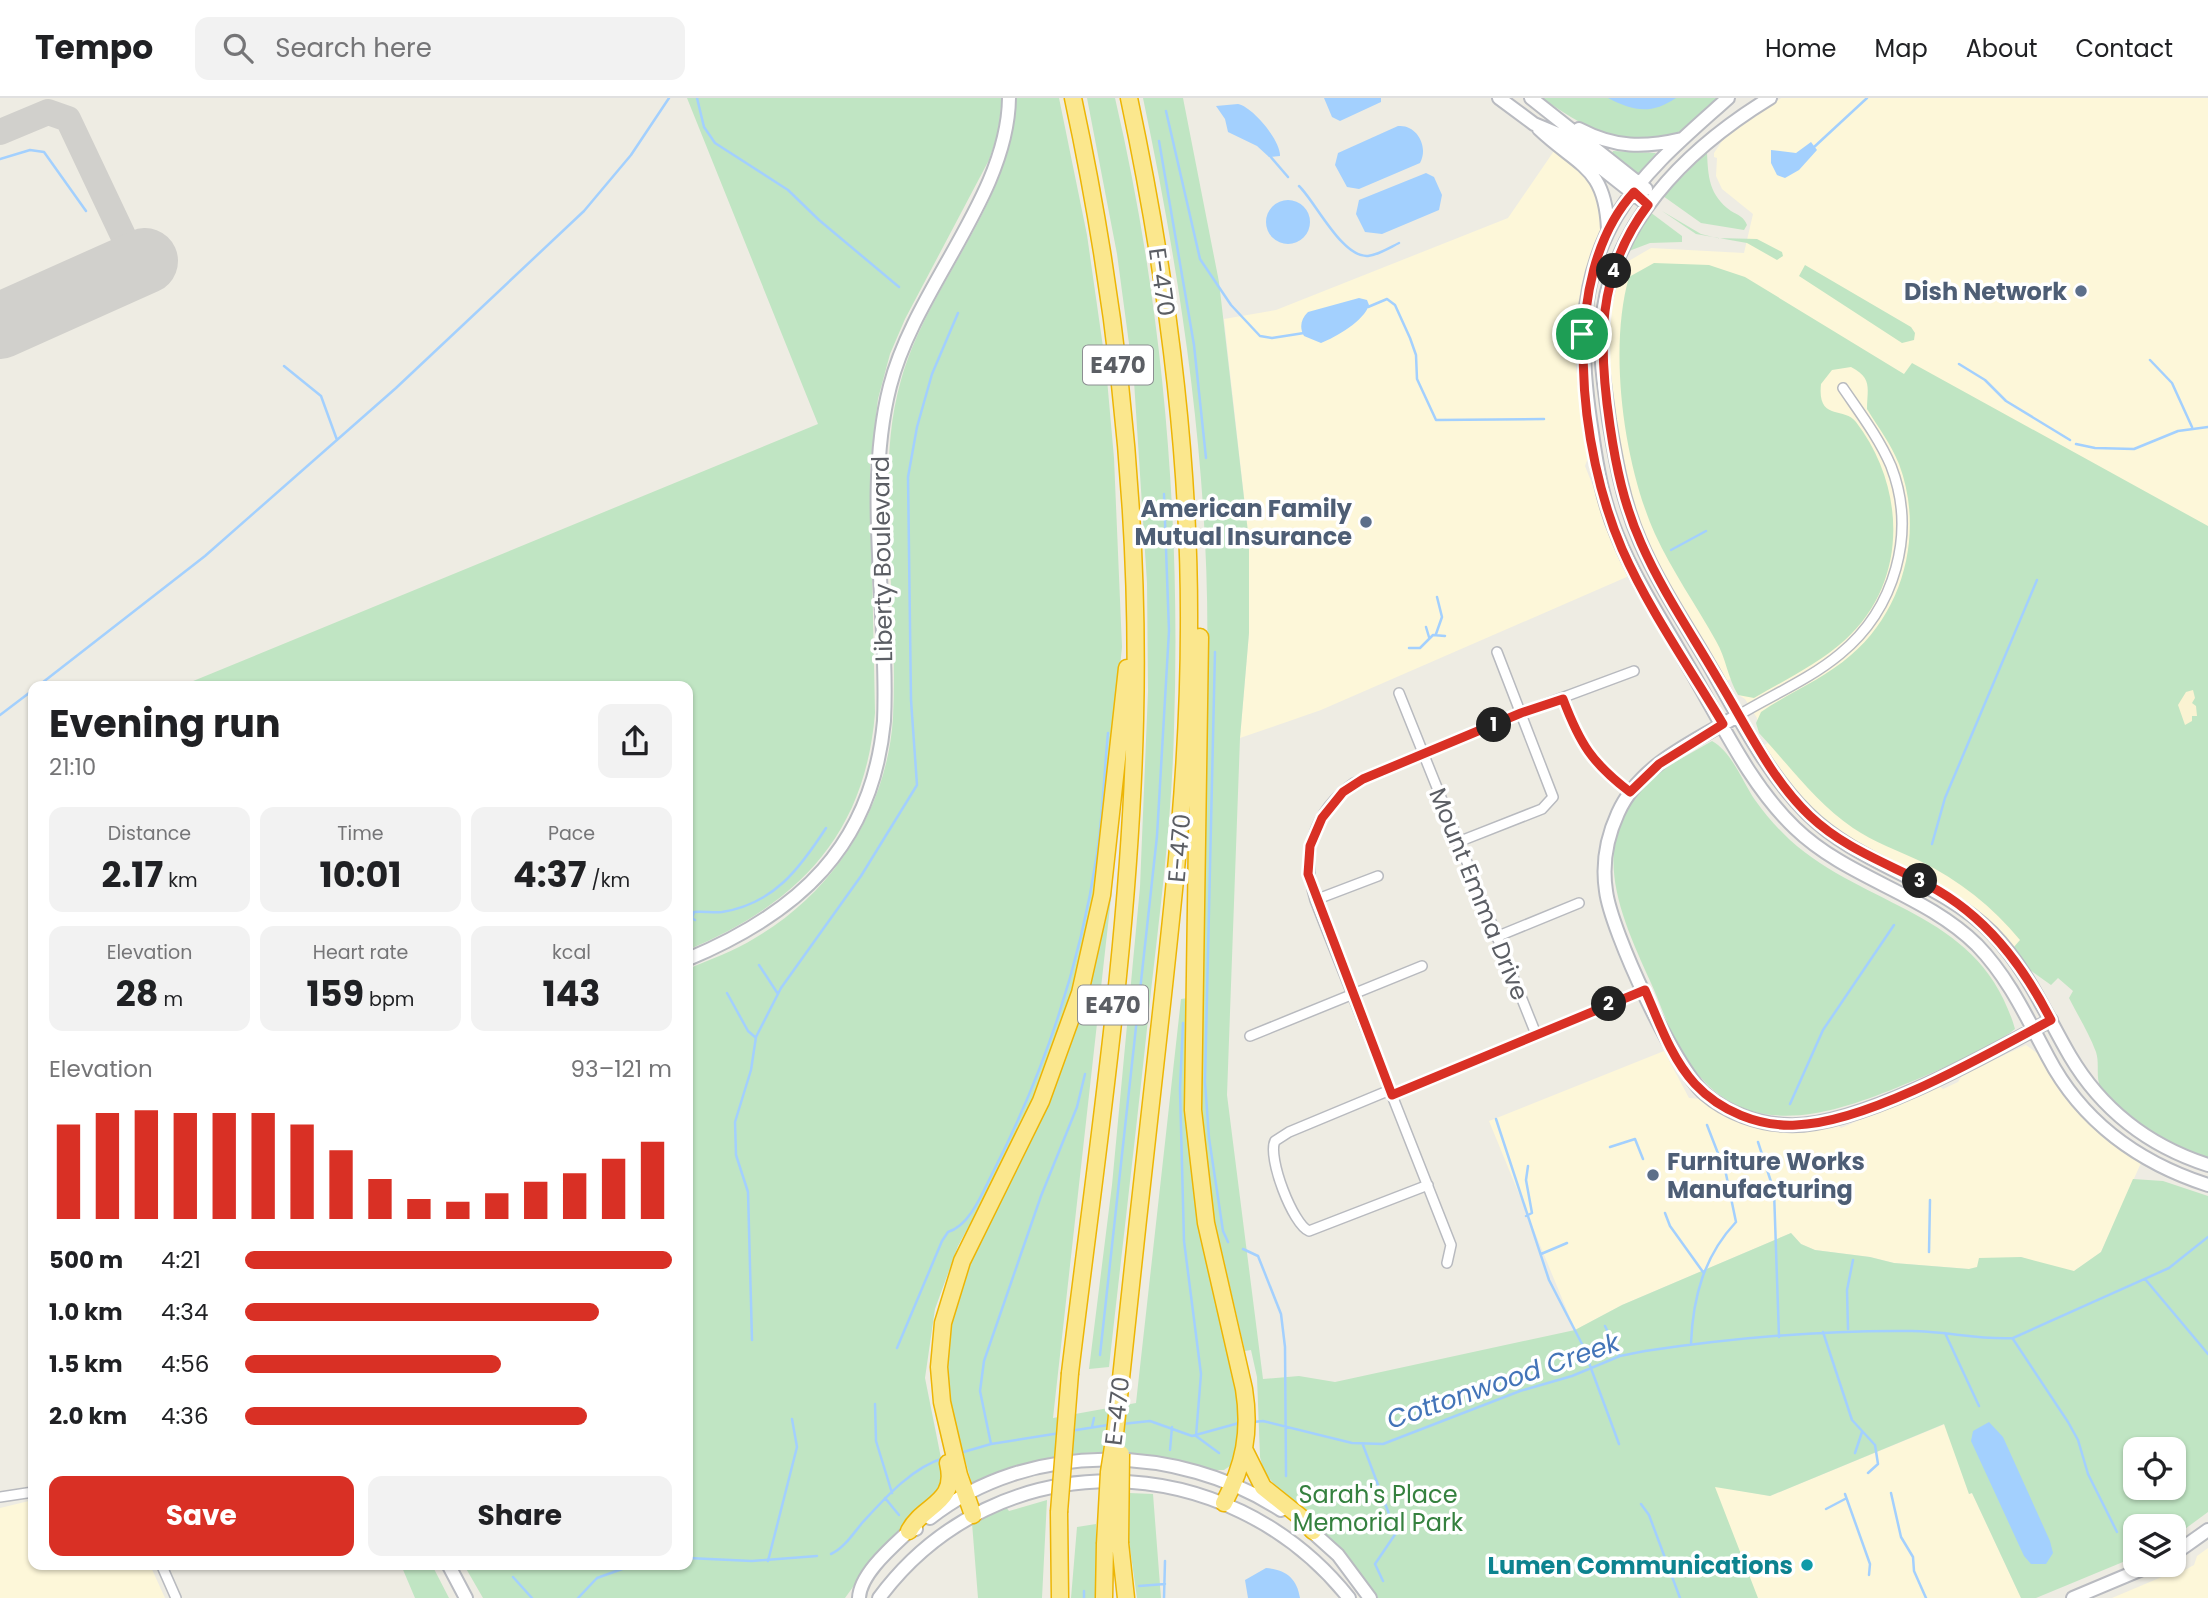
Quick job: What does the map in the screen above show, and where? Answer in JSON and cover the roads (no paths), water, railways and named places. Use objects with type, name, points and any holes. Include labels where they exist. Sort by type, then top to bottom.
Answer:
[{"type":"highway","name":"E-470","points":[[1060,1598],[1057,1554],[1070,1373],[1127,864],[1134,755],[1135,635],[1130,498],[1120,387],[1098,225],[1073,98]]},
{"type":"highway","name":"E-470","points":[[1112,1543],[1121,1450],[1115,1434],[1180,838],[1187,730],[1189,595],[1181,442],[1170,336],[1129,98]]},
{"type":"highway","points":[[1189,595],[1200,620],[1194,1111],[1206,1223],[1246,1399],[1245,1451],[1234,1484],[1224,1503]]},
{"type":"highway","points":[[973,1515],[955,1476],[943,1425],[939,1352],[945,1308],[958,1270],[1038,1108],[1080,993],[1103,884],[1126,672],[1135,635]]},
{"type":"highway","points":[[1245,1451],[1263,1487],[1303,1519],[1312,1531]]},
{"type":"highway","points":[[909,1531],[942,1497],[955,1476]]},
{"type":"highway","points":[[1104,1598],[1112,1543]]},
{"type":"highway","points":[[1112,1543],[1126,1598]]},
{"type":"highway","points":[[1051,1598],[1057,1554]]},
{"type":"main road","name":"Liberty Boulevard","points":[[693,957],[757,927],[800,894],[839,848],[868,791],[880,749],[884,708],[879,464],[887,399],[910,329],[994,171],[1006,133],[1009,98]]},
{"type":"main road","points":[[1499,98],[1534,124],[1595,177],[1606,205],[1608,233]]},
{"type":"main road","points":[[1531,98],[1566,123],[1651,201]]},
{"type":"main road","points":[[1728,98],[1684,138],[1637,188],[1608,233],[1589,284],[1582,339],[1583,373],[1599,478],[1614,529],[1629,562],[1762,790],[1795,828],[1843,864],[1921,903],[1955,925],[2003,976],[2062,1080],[2102,1127],[2153,1163],[2208,1185]]},
{"type":"main road","points":[[1770,98],[1695,154],[1651,201],[1619,257],[1603,316],[1602,365],[1616,467],[1627,509],[1646,555],[1739,715],[1776,776],[1808,814],[1849,846],[1935,889],[1970,914],[2016,961],[2083,1077],[2113,1111],[2161,1146],[2208,1165]]},
{"type":"main road","points":[[1566,123],[1600,140],[1623,146],[1652,146],[1684,138]]},
{"type":"main road","points":[[1534,124],[1558,134],[1637,188]]},
{"type":"main road","points":[[1739,715],[1659,764],[1630,792],[1616,816],[1609,837],[1605,889],[1613,918],[1676,1058],[1700,1089],[1737,1114],[1785,1125],[1821,1122],[1879,1103],[1936,1079],[2051,1020]]},
{"type":"main road","points":[[859,1598],[863,1583],[909,1531],[966,1495],[1026,1471],[1098,1460],[1165,1464],[1234,1484],[1268,1501],[1312,1531],[1342,1560],[1370,1598]]},
{"type":"main road","points":[[879,1598],[920,1551],[973,1515],[1025,1494],[1088,1482],[1149,1483],[1224,1503],[1287,1537],[1319,1564],[1349,1598]]},
{"type":"main road","points":[[2186,1546],[2208,1530]]},
{"type":"main road","points":[[451,1570],[466,1598]]},
{"type":"main road","points":[[2073,1598],[2123,1577]]},
{"type":"street","points":[[1739,715],[1831,661],[1850,645],[1878,611],[1895,573],[1902,527],[1896,484],[1879,441],[1843,388]]},
{"type":"street","points":[[1458,842],[1542,809],[1551,801],[1552,790],[1497,652]]},
{"type":"street","points":[[1447,1263],[1451,1245],[1315,900],[1308,874],[1308,857],[1314,833],[1328,810],[1354,783],[1521,713],[1634,671]]},
{"type":"street","name":"Mount Emma Drive","points":[[1398,693],[1536,1034]]},
{"type":"street","points":[[1563,699],[1588,754],[1605,774],[1630,792]]},
{"type":"street","points":[[1315,900],[1378,876]]},
{"type":"street","points":[[1496,937],[1579,903]]},
{"type":"street","points":[[1250,1037],[1422,966]]},
{"type":"street","points":[[1428,1185],[1309,1231],[1297,1221],[1271,1156],[1275,1141],[1289,1132],[1645,990]]},
{"type":"street","points":[[0,1497],[28,1493]]},
{"type":"street","points":[[164,1570],[176,1598]]},
{"type":"water","points":[[1324,98],[1381,98],[1381,102],[1340,121],[1332,117]]},
{"type":"water","points":[[1608,98],[1676,98],[1658,107],[1642,109]]},
{"type":"water","points":[[1238,104],[1251,111],[1265,126],[1276,142],[1280,156],[1269,157],[1257,146],[1228,132],[1225,119],[1216,106]]},
{"type":"water","points":[[1398,126],[1411,129],[1420,138],[1423,150],[1420,163],[1359,189],[1347,187],[1335,165],[1338,153]]},
{"type":"water","points":[[1811,142],[1817,150],[1799,170],[1785,178],[1777,175],[1771,163],[1771,150],[1796,153]]},
{"type":"water","points":[[1426,173],[1434,177],[1442,195],[1439,210],[1382,234],[1365,232],[1356,214],[1359,200]]},
{"type":"water","points":[[1288,200],[1303,207],[1310,222],[1303,237],[1288,244],[1273,237],[1266,222],[1273,207]]},
{"type":"water","points":[[1359,298],[1367,300],[1369,305],[1362,317],[1349,328],[1321,343],[1304,336],[1302,323],[1308,312]]},
{"type":"water","points":[[1989,1422],[2003,1437],[2050,1541],[2053,1553],[2046,1564],[2031,1564],[2024,1556],[1971,1441],[1973,1431]]},
{"type":"water","points":[[1266,1568],[1289,1576],[1296,1585],[1300,1598],[1248,1598],[1245,1580]]},
{"type":"waterway","points":[[44,681],[205,556],[396,388],[584,211],[631,155],[669,98]]},
{"type":"waterway","points":[[697,98],[704,127],[715,143],[788,190],[819,220],[899,287]]},
{"type":"waterway","points":[[1813,148],[1867,98]]},
{"type":"waterway","points":[[1166,111],[1200,259],[1231,305],[1260,336],[1272,338],[1304,333]]},
{"type":"waterway","points":[[1159,141],[1194,345],[1206,458]]},
{"type":"waterway","points":[[0,159],[30,150],[44,152],[86,211]]},
{"type":"waterway","points":[[1270,156],[1288,177]]},
{"type":"waterway","points":[[1299,186],[1339,239],[1358,254],[1372,255],[1399,243]]},
{"type":"waterway","points":[[1368,307],[1387,299],[1395,305],[1416,355],[1417,379],[1436,420],[1544,419]]},
{"type":"waterway","points":[[752,1340],[748,1192],[736,1155],[735,1122],[751,1070],[756,1037],[781,988],[861,876],[917,785],[911,700],[908,477],[917,427],[932,374],[958,313]]},
{"type":"waterway","points":[[2150,360],[2172,383],[2192,427]]},
{"type":"waterway","points":[[1959,364],[1985,380],[2006,401],[2070,440]]},
{"type":"waterway","points":[[284,366],[321,396],[337,440]]},
{"type":"waterway","points":[[2076,444],[2095,448],[2134,449],[2178,431],[2208,427]]},
{"type":"waterway","points":[[1100,1355],[1157,836],[1169,631],[1164,494]]},
{"type":"waterway","points":[[1671,550],[1706,531]]},
{"type":"waterway","points":[[1932,844],[1945,798],[2037,580]]},
{"type":"waterway","points":[[1436,634],[1442,617],[1437,597]]},
{"type":"waterway","points":[[1426,627],[1429,637]]},
{"type":"waterway","points":[[1409,648],[1420,648],[1433,635],[1445,636]]},
{"type":"waterway","points":[[1215,652],[1205,1082],[1209,1138],[1223,1231],[1228,1242]]},
{"type":"waterway","points":[[0,715],[28,694]]},
{"type":"waterway","points":[[897,1348],[942,1241],[948,1232],[970,1215],[1012,1132],[1045,1056],[1070,977],[1090,896],[1099,839],[1108,733]]},
{"type":"waterway","points":[[693,915],[694,912],[722,912],[740,908],[771,892],[795,870],[826,828]]},
{"type":"waterway","points":[[1790,1104],[1823,1030],[1894,925]]},
{"type":"waterway","points":[[759,965],[778,994]]},
{"type":"waterway","points":[[727,993],[748,1031],[755,1037]]},
{"type":"waterway","points":[[1183,1023],[1180,1089],[1184,1241],[1201,1374],[1196,1436],[1219,1453]]},
{"type":"waterway","points":[[991,1444],[980,1391],[984,1361],[1041,1196],[1077,1107],[1085,1074]]},
{"type":"waterway","points":[[1496,1119],[1549,1280],[1582,1344],[1619,1444]]},
{"type":"waterway","points":[[1691,1343],[1694,1309],[1702,1278],[1716,1249],[1736,1222],[1726,1174],[1707,1125]]},
{"type":"waterway","points":[[1610,1147],[1635,1139],[1643,1159]]},
{"type":"waterway","points":[[1758,1142],[1774,1191],[1779,1337]]},
{"type":"waterway","points":[[1526,1216],[1532,1213],[1526,1180],[1528,1166]]},
{"type":"waterway","points":[[1929,1252],[1930,1200]]},
{"type":"waterway","points":[[1665,1213],[1670,1226],[1703,1272]]},
{"type":"waterway","name":"Cottonwood Creek","points":[[1253,1422],[1263,1421],[1352,1443],[1383,1444],[1520,1391],[1572,1376],[1620,1356],[1645,1351],[1811,1333],[1924,1331],[2013,1338],[2169,1268],[2208,1237]]},
{"type":"waterway","points":[[1541,1254],[1567,1243]]},
{"type":"waterway","points":[[1243,1249],[1258,1256],[1281,1314],[1285,1347],[1286,1476]]},
{"type":"waterway","points":[[1848,1329],[1847,1290],[1853,1260]]},
{"type":"waterway","points":[[2145,1279],[2208,1354]]},
{"type":"waterway","points":[[1605,1326],[1619,1355]]},
{"type":"waterway","points":[[1823,1332],[1852,1420],[1875,1445],[1878,1464],[1868,1473]]},
{"type":"waterway","points":[[1945,1333],[1979,1406]]},
{"type":"waterway","points":[[2013,1339],[2078,1440],[2088,1474],[2117,1532]]},
{"type":"waterway","points":[[875,1404],[876,1441],[892,1493]]},
{"type":"waterway","points":[[1092,1427],[1094,1418]]},
{"type":"waterway","points":[[768,1561],[797,1447],[792,1419]]},
{"type":"waterway","name":"Cottonwood Creek","points":[[1122,1424],[1150,1421],[1192,1436],[1239,1423]]},
{"type":"waterway","name":"Cottonwood Creek","points":[[1070,1431],[1108,1425]]},
{"type":"waterway","points":[[1170,1450],[1172,1427]]},
{"type":"waterway","points":[[1855,1453],[1862,1432]]},
{"type":"waterway","name":"Cottonwood Creek","points":[[960,1453],[991,1444],[1060,1433]]},
{"type":"waterway","points":[[1363,1445],[1389,1514]]},
{"type":"waterway","name":"Cottonwood Creek","points":[[831,1554],[844,1544],[899,1485],[932,1462],[944,1458]]},
{"type":"waterway","points":[[1891,1493],[1901,1537],[1913,1557],[1914,1571],[1926,1598]]},
{"type":"waterway","points":[[1845,1494],[1870,1564],[1869,1575]]},
{"type":"waterway","points":[[885,1498],[899,1515]]},
{"type":"waterway","points":[[1826,1509],[1845,1499]]},
{"type":"waterway","points":[[1641,1504],[1649,1515],[1680,1598]]},
{"type":"waterway","points":[[1383,1581],[1375,1564],[1396,1533],[1392,1519]]},
{"type":"waterway","name":"Cottonwood Creek","points":[[693,1558],[752,1561],[817,1556]]},
{"type":"waterway","points":[[1164,1598],[1165,1561]]},
{"type":"waterway","name":"Cottonwood Creek","points":[[578,1598],[597,1578],[619,1570]]},
{"type":"waterway","points":[[513,1577],[532,1598]]},
{"type":"waterway","points":[[1139,1586],[1165,1584]]},
{"type":"waterway","points":[[1084,1591],[1084,1598]]},
{"type":"place","name":"Dish Network","points":[[2081,291]]},
{"type":"place","name":"American Family Mutual Insurance","points":[[1366,522]]},
{"type":"place","name":"Furniture Works Manufacturing","points":[[1653,1175]]},
{"type":"place","name":"Lumen Communications","points":[[1807,1565]]},
{"type":"park label","name":"Sarah's Place Memorial Park","points":[[1378,1508]]}]
